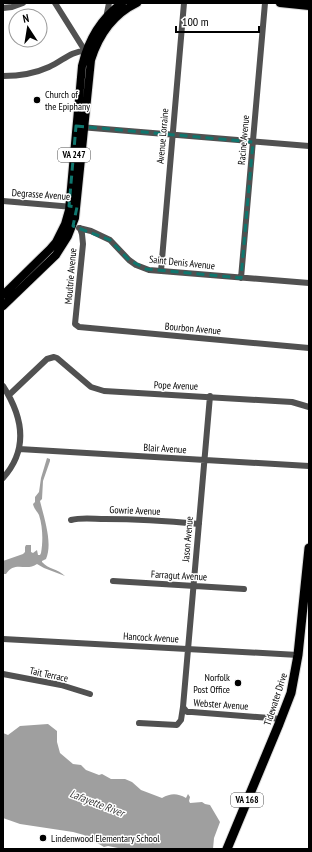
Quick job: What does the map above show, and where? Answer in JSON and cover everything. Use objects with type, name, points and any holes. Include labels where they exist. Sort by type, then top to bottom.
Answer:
[{"type":"highway","name":"Tidewater Drive","points":[[227,849],[282,719],[291,692],[298,655],[309,548]]},
{"type":"main road","name":"VA 247","points":[[80,127],[91,60],[98,41],[109,19],[122,3]]},
{"type":"main road","name":"VA 247","points":[[3,306],[56,255],[63,246],[73,226],[73,207],[80,127],[82,66],[86,51],[95,30],[109,19],[137,3]]},
{"type":"main road","points":[[280,3],[309,6]]},
{"type":"main road","name":"VA 247","points":[[3,295],[73,226]]},
{"type":"street","points":[[3,8],[12,7],[23,3]]},
{"type":"street","points":[[55,3],[91,60]]},
{"type":"street","points":[[109,3],[109,19]]},
{"type":"street","name":"Avenue Lorraine","points":[[161,271],[184,3]]},
{"type":"street","name":"Racine Avenue","points":[[241,278],[265,3]]},
{"type":"street","points":[[3,76],[41,70],[75,52],[86,51]]},
{"type":"street","points":[[80,127],[309,146]]},
{"type":"street","name":"Degrasse Avenue","points":[[3,201],[73,207]]},
{"type":"street","name":"Saint Denis Avenue","points":[[73,226],[91,231],[110,240],[126,257],[149,270],[309,283]]},
{"type":"street","name":"Moultrie Avenue","points":[[73,226],[82,234],[83,244],[76,326]]},
{"type":"street","name":"Bourbon Avenue","points":[[76,326],[309,348]]},
{"type":"street","name":"Pope Avenue","points":[[9,396],[47,359],[54,357],[60,360],[80,378],[97,390],[292,402],[309,406]]},
{"type":"street","points":[[3,386],[19,417],[20,426],[19,449],[10,469],[3,478]]},
{"type":"street","name":"Jason Avenue","points":[[185,684],[210,396]]},
{"type":"street","name":"Blair Avenue","points":[[19,449],[309,466]]},
{"type":"street","name":"Gowrie Avenue","points":[[71,520],[79,518],[129,519],[199,524]]},
{"type":"street","name":"Farragut Avenue","points":[[113,581],[244,589]]},
{"type":"street","name":"Hancock Avenue","points":[[3,639],[298,655]]},
{"type":"street","name":"Tait Terrace","points":[[3,674],[61,685],[90,694]]},
{"type":"street","name":"Webster Avenue","points":[[185,684],[183,707],[187,712],[282,719]]},
{"type":"street","points":[[139,723],[177,725],[181,720],[183,707]]},
{"type":"highlighted area","points":[[76,126],[253,142],[241,278],[146,269],[129,260],[110,240],[73,226],[77,207],[69,206]]},
{"type":"water","points":[[47,458],[50,459],[50,461],[43,481],[42,499],[40,501],[49,546],[46,559],[42,562],[65,576],[37,564],[29,567],[13,568],[6,574],[3,574],[3,561],[23,554],[25,552],[26,545],[31,545],[31,552],[33,553],[37,550],[38,555],[41,553],[41,524],[39,515],[33,504],[35,502],[35,497],[39,492],[41,478]]},
{"type":"water","name":"Lafayette River","points":[[48,724],[57,731],[57,742],[60,753],[73,764],[81,765],[86,770],[99,775],[102,774],[111,779],[125,779],[132,782],[141,790],[162,798],[174,794],[186,798],[188,794],[190,797],[190,803],[202,802],[210,805],[220,822],[214,838],[213,849],[123,849],[108,846],[104,847],[84,835],[20,824],[3,818],[3,733],[8,735],[20,726]]},
{"type":"place","name":"Church of the Epiphany","points":[[37,100]]},
{"type":"place","name":"Norfolk Post Office","points":[[238,683]]},
{"type":"place","name":"Lindenwood Elementary School","points":[[43,838]]}]
